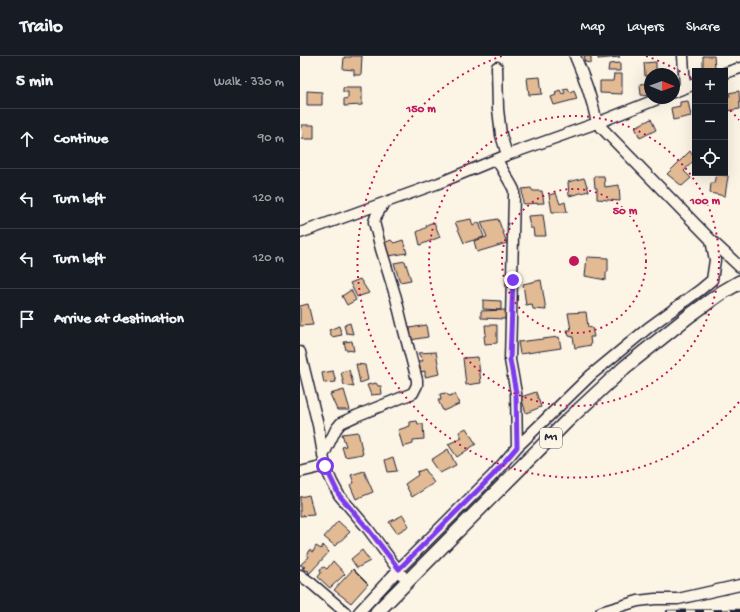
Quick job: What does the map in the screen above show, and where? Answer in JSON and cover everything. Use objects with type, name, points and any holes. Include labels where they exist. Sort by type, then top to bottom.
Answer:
[{"type":"main road","name":"M1","points":[[377,612],[515,475],[567,421],[625,367],[689,316],[721,293],[740,282]]},
{"type":"street","points":[[575,56],[589,90],[597,123],[711,240],[740,267]]},
{"type":"street","points":[[683,56],[685,88]]},
{"type":"street","points":[[497,67],[498,109],[501,136],[507,155]]},
{"type":"street","points":[[728,72],[740,68]]},
{"type":"street","points":[[680,90],[692,85]]},
{"type":"street","points":[[300,234],[439,183],[507,155],[597,123],[645,104]]},
{"type":"street","points":[[497,160],[514,190],[510,360],[516,393],[517,447]]},
{"type":"street","points":[[300,472],[324,461],[336,429],[341,423],[413,393],[417,384],[396,298],[374,222],[384,203]]},
{"type":"street","points":[[359,612],[399,569],[493,475],[517,447],[591,375],[648,328],[712,280],[715,260],[711,240]]},
{"type":"street","points":[[300,352],[318,426],[324,461],[339,495],[368,529],[407,581]]},
{"type":"street","points":[[300,575],[345,612]]},
{"type":"street","points":[[600,612],[638,601],[678,599],[740,585]]},
{"type":"building","points":[[362,56],[361,75],[354,75],[354,70],[343,69],[344,57]]},
{"type":"building","points":[[584,56],[591,56],[591,63],[585,62]]},
{"type":"building","points":[[598,56],[619,56],[620,57],[598,59]]},
{"type":"building","points":[[703,56],[714,56],[715,68],[703,68]]},
{"type":"building","points":[[656,62],[656,68],[644,68],[644,63]]},
{"type":"building","points":[[620,63],[620,71],[608,71],[609,64]]},
{"type":"building","points":[[614,74],[622,74],[622,94],[600,93],[600,81],[613,81]]},
{"type":"building","points":[[540,77],[542,94],[529,95],[527,78]]},
{"type":"building","points":[[640,84],[644,84],[644,95],[641,95]]},
{"type":"building","points":[[343,87],[362,87],[362,105],[344,106],[344,99],[348,98],[348,92],[343,92]]},
{"type":"building","points":[[568,88],[570,92],[574,90],[577,99],[554,105],[551,97],[556,95],[555,92],[560,90],[562,94],[565,93],[563,89]]},
{"type":"building","points":[[307,91],[322,92],[322,105],[307,105]]},
{"type":"building","points":[[739,91],[740,109],[728,111],[729,93]]},
{"type":"building","points":[[688,101],[691,116],[673,120],[671,108],[680,106],[680,102]]},
{"type":"building","points":[[651,119],[656,130],[640,138],[635,127]]},
{"type":"building","points":[[302,125],[314,125],[314,139],[303,139]]},
{"type":"building","points":[[690,151],[692,154],[692,162],[684,171],[691,178],[682,186],[667,174]]},
{"type":"building","points":[[594,176],[604,176],[605,187],[619,185],[620,201],[597,199],[597,188],[595,188]]},
{"type":"building","points":[[716,176],[728,176],[725,196],[710,193],[711,183],[714,183]]},
{"type":"building","points":[[584,178],[589,191],[569,196],[568,182]]},
{"type":"building","points":[[531,188],[533,191],[542,191],[544,203],[523,204],[522,189]]},
{"type":"building","points":[[556,193],[560,204],[565,202],[567,212],[552,212],[549,195]]},
{"type":"building","points":[[543,215],[546,236],[534,236],[533,228],[530,228],[528,216]]},
{"type":"building","points":[[471,219],[473,226],[479,222],[484,237],[464,243],[455,222]]},
{"type":"building","points":[[498,219],[507,243],[477,252],[474,241],[487,237],[481,222]]},
{"type":"building","points":[[434,222],[440,237],[420,245],[417,232],[427,227],[426,225]]},
{"type":"building","points":[[391,240],[394,243],[403,240],[407,253],[389,256],[384,243]]},
{"type":"building","points":[[587,257],[608,258],[608,272],[606,272],[606,280],[585,276]]},
{"type":"building","points":[[405,261],[411,280],[400,282],[394,263]]},
{"type":"building","points":[[360,279],[369,293],[357,297],[350,283]]},
{"type":"building","points":[[541,280],[546,310],[533,309],[532,304],[526,305],[523,284]]},
{"type":"building","points":[[351,290],[356,300],[347,305],[342,296]]},
{"type":"building","points":[[483,300],[501,301],[501,310],[483,309]]},
{"type":"building","points":[[308,304],[313,325],[300,326],[300,306]]},
{"type":"building","points":[[506,310],[505,319],[481,318],[481,311]]},
{"type":"building","points":[[586,312],[588,327],[592,328],[594,337],[590,337],[591,345],[575,348],[573,337],[569,336],[567,330],[571,330],[568,313]]},
{"type":"building","points":[[350,323],[353,334],[346,333],[344,325]]},
{"type":"building","points":[[426,325],[428,337],[410,340],[410,328]]},
{"type":"building","points":[[485,325],[497,325],[497,343],[485,344]]},
{"type":"building","points":[[339,326],[342,335],[332,337],[329,330]]},
{"type":"building","points":[[559,337],[561,348],[520,354],[518,342]]},
{"type":"building","points":[[352,341],[354,351],[346,350],[344,342]]},
{"type":"building","points":[[436,352],[440,374],[425,377],[425,371],[421,372],[418,361],[423,361],[418,353]]},
{"type":"building","points":[[478,357],[481,383],[466,385],[463,358]]},
{"type":"building","points":[[356,364],[365,365],[368,380],[360,383]]},
{"type":"building","points":[[349,370],[354,387],[344,385],[341,372]]},
{"type":"building","points":[[333,371],[336,382],[324,383],[322,373]]},
{"type":"building","points":[[376,383],[378,386],[381,386],[382,394],[371,395],[367,385]]},
{"type":"building","points":[[344,390],[350,410],[337,410],[330,394]]},
{"type":"building","points":[[536,392],[541,407],[526,413],[521,397]]},
{"type":"building","points":[[446,393],[449,396],[455,394],[459,404],[443,411],[438,400],[441,400],[440,394]]},
{"type":"building","points":[[417,421],[418,424],[423,424],[424,439],[413,440],[413,444],[403,447],[398,430],[410,426],[410,422]]},
{"type":"building","points":[[466,428],[476,444],[457,457],[448,444],[462,438],[459,432]]},
{"type":"building","points":[[358,432],[363,454],[345,457],[342,447],[346,446],[342,434]]},
{"type":"building","points":[[448,449],[456,465],[440,473],[431,460]]},
{"type":"building","points":[[393,457],[397,471],[388,472],[385,460]]},
{"type":"building","points":[[425,469],[434,483],[412,497],[405,484],[418,475],[417,472]]},
{"type":"building","points":[[364,471],[373,492],[356,499],[350,485],[354,483],[351,475]]},
{"type":"building","points":[[309,495],[314,515],[300,516],[300,497]]},
{"type":"building","points":[[403,515],[409,526],[397,533],[389,522]]},
{"type":"building","points":[[338,521],[350,532],[335,546],[324,537]]},
{"type":"building","points":[[323,545],[329,552],[309,574],[308,570],[307,571],[302,568],[305,567],[300,565],[309,557],[307,554],[309,550],[313,552],[316,546],[321,549]]},
{"type":"building","points":[[362,550],[370,561],[357,568],[351,559]]},
{"type":"building","points":[[333,561],[345,574],[330,588],[318,577],[321,573],[320,569],[324,567],[327,569]]},
{"type":"building","points":[[353,569],[368,584],[351,603],[334,590]]},
{"type":"railway","points":[[668,612],[740,611]]},
{"type":"route","points":[[325,466],[339,495],[399,569],[493,475],[517,447],[516,393],[510,360],[513,280]]}]
